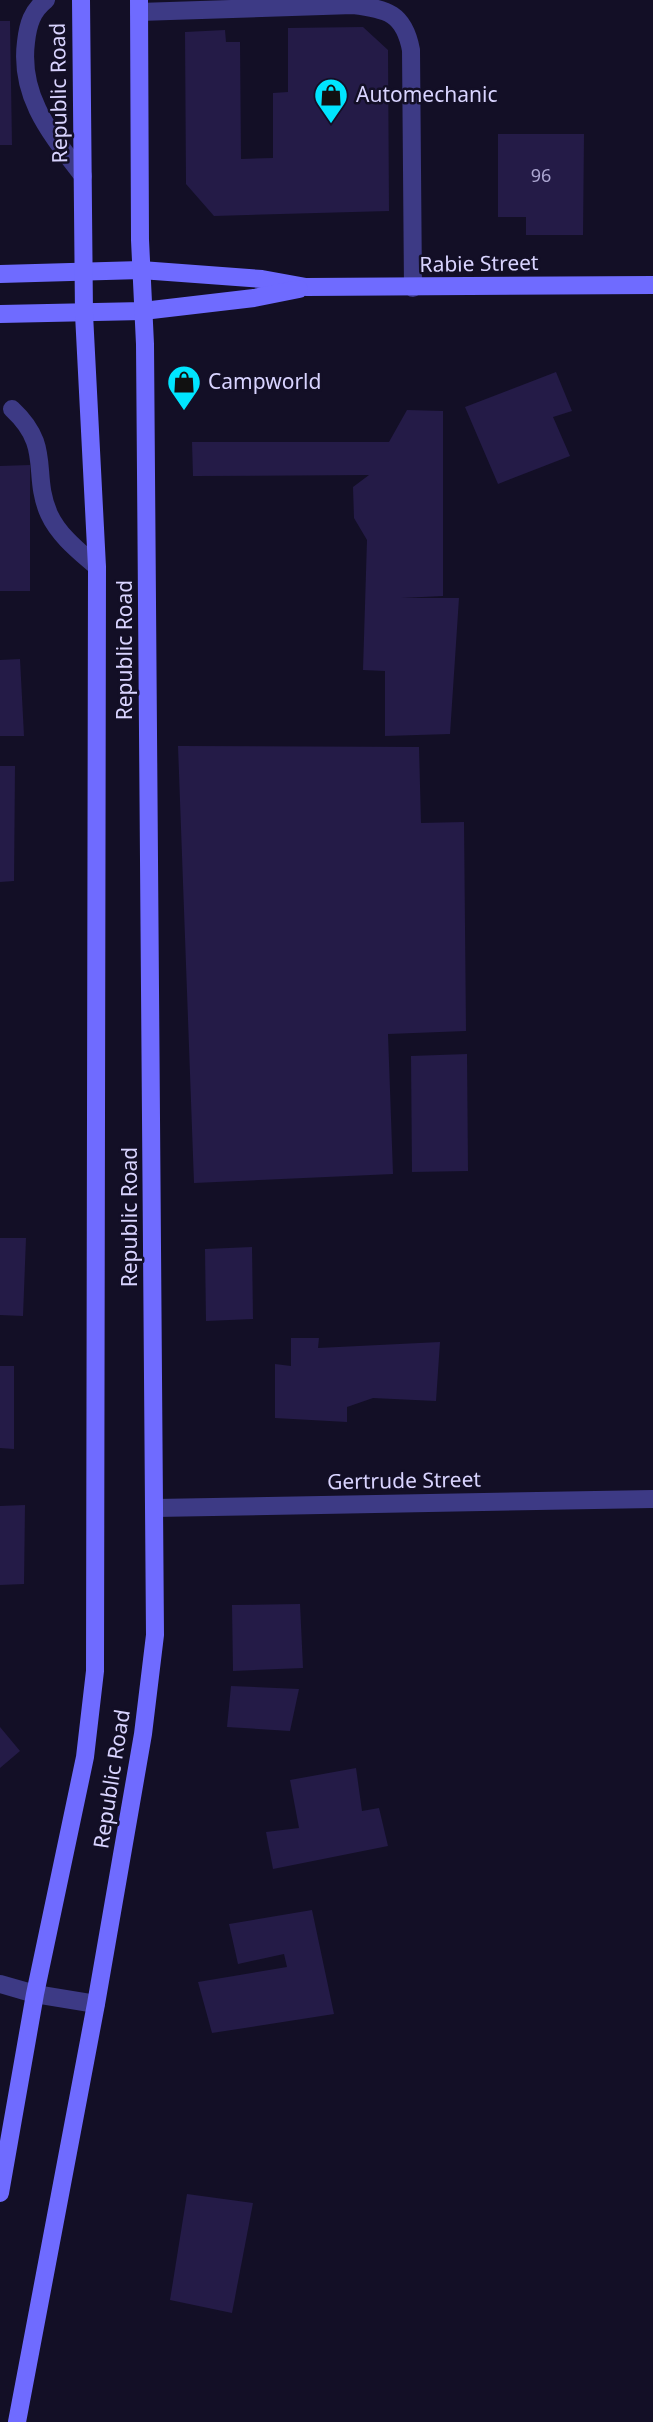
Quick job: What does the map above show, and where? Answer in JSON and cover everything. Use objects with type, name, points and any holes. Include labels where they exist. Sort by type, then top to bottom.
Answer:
[{"type":"main road","name":"Republic Road","points":[[0,2193],[35,1994],[85,1757],[95,1671],[97,567],[85,314],[81,0]]},
{"type":"main road","name":"Republic Road","points":[[16,2422],[96,2004],[152,1675],[155,1635],[139,6]]},
{"type":"main road","name":"Rabie Street","points":[[0,274],[141,270],[262,279],[306,287],[653,285]]},
{"type":"main road","name":"Rabie Street","points":[[0,314],[143,311],[254,299],[306,287]]},
{"type":"street","points":[[46,0],[34,9],[27,28],[23,63],[27,83],[38,111],[83,176]]},
{"type":"street","points":[[139,6],[353,5],[388,12],[398,19],[405,27],[411,50],[412,288]]},
{"type":"street","points":[[12,409],[27,423],[38,446],[43,493],[50,515],[62,533],[97,567]]},
{"type":"street","name":"Gertrude Street","points":[[155,1508],[653,1499]]},
{"type":"street","points":[[0,1984],[35,1994],[96,2004]]},
{"type":"building","points":[[0,21],[10,21],[12,145],[0,145]]},
{"type":"building","name":"Automechanic","points":[[363,27],[388,50],[389,211],[214,216],[186,184],[185,32],[225,30],[226,42],[240,42],[241,159],[273,158],[273,93],[288,92],[288,28]]},
{"type":"building","points":[[498,134],[584,134],[583,235],[526,235],[526,217],[498,217]]},
{"type":"building","points":[[556,372],[572,411],[553,417],[570,456],[498,484],[465,407]]},
{"type":"building","points":[[407,410],[443,411],[443,596],[401,598],[459,598],[450,734],[385,736],[385,671],[363,670],[367,540],[354,518],[353,487],[369,475],[193,476],[192,442],[389,442]]},
{"type":"building","points":[[30,465],[30,591],[0,591],[0,466]]},
{"type":"building","points":[[20,659],[24,736],[0,736],[0,660]]},
{"type":"building","points":[[178,746],[419,747],[421,823],[464,822],[466,1031],[388,1034],[393,1174],[194,1183]]},
{"type":"building","points":[[0,766],[15,766],[14,881],[0,882]]},
{"type":"building","points":[[467,1054],[468,1171],[412,1172],[411,1056]]},
{"type":"building","points":[[0,1238],[26,1238],[23,1316],[0,1315]]},
{"type":"building","points":[[252,1247],[253,1319],[206,1321],[205,1249]]},
{"type":"building","points":[[291,1338],[319,1338],[318,1348],[440,1342],[436,1401],[373,1398],[347,1407],[347,1422],[275,1418],[275,1364],[291,1366]]},
{"type":"building","points":[[0,1366],[14,1366],[14,1449],[0,1448]]},
{"type":"building","points":[[25,1505],[24,1584],[0,1585],[0,1506]]},
{"type":"building","points":[[300,1604],[303,1668],[233,1671],[232,1605]]},
{"type":"building","points":[[231,1686],[299,1689],[290,1731],[227,1727]]},
{"type":"building","points":[[0,1727],[20,1751],[0,1768]]},
{"type":"building","points":[[356,1768],[362,1811],[379,1808],[388,1846],[273,1869],[266,1832],[299,1828],[290,1780]]},
{"type":"building","points":[[312,1910],[334,2014],[212,2033],[198,1982],[287,1967],[284,1954],[238,1964],[229,1924]]},
{"type":"building","points":[[187,2194],[253,2203],[232,2313],[170,2300]]},
{"type":"place","name":"Automechanic","points":[[331,125]]},
{"type":"place","name":"Campworld","points":[[184,412]]}]
